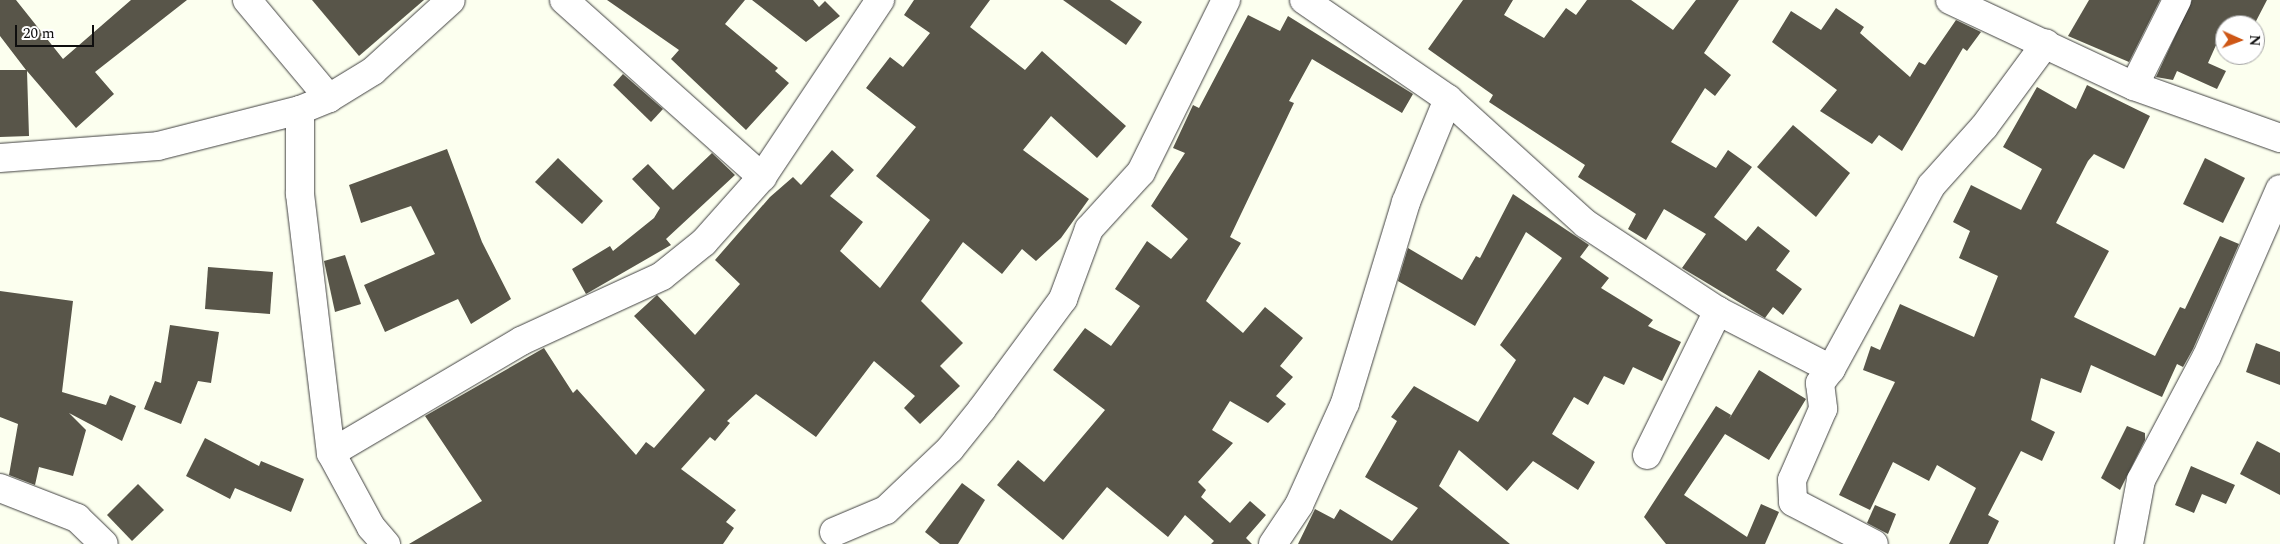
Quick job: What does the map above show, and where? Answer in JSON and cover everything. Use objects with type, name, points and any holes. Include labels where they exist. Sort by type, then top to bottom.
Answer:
[{"type":"street","points":[[246,0],[329,98]]},
{"type":"street","points":[[0,158],[158,146],[300,110],[329,98],[373,71],[451,0]]},
{"type":"street","points":[[564,0],[762,177]]},
{"type":"street","points":[[331,453],[521,341],[662,276],[704,242],[762,177],[880,0]]},
{"type":"street","points":[[834,532],[886,510],[904,495],[950,450],[1005,378],[1063,299],[1089,229],[1141,172],[1226,0]]},
{"type":"street","points":[[1304,0],[1448,99],[1586,224],[1718,310],[1831,369]]},
{"type":"street","points":[[1950,0],[2046,43],[2134,86],[2280,138]]},
{"type":"street","points":[[2134,86],[2177,0]]},
{"type":"street","points":[[1874,544],[1793,502],[1792,480],[1823,409],[1820,383],[1831,369],[1931,186],[1984,127],[2046,43]]},
{"type":"street","points":[[1272,544],[1299,505],[1345,403],[1406,202],[1448,99]]},
{"type":"street","points":[[300,110],[300,194],[331,453],[371,527],[386,544]]},
{"type":"street","points":[[2129,544],[2141,480],[2207,356],[2280,189]]},
{"type":"street","points":[[1647,456],[1718,310]]},
{"type":"street","points":[[0,488],[77,518],[104,544]]},
{"type":"building","points":[[0,0],[16,0],[63,59],[131,0],[187,0],[95,72],[114,94],[76,128],[27,71],[29,136],[0,137],[0,70],[26,70],[0,36]]},
{"type":"building","points":[[312,0],[424,0],[359,56]]},
{"type":"building","points":[[607,0],[745,0],[725,24],[778,68],[775,71],[789,83],[746,130],[671,59],[679,50]]},
{"type":"building","points":[[752,0],[813,0],[819,7],[825,1],[840,16],[806,42]]},
{"type":"building","points":[[914,0],[990,0],[970,27],[1025,70],[1042,51],[1126,126],[1097,158],[1051,116],[1023,150],[1089,199],[1061,238],[1036,261],[1022,249],[1002,274],[963,242],[921,301],[963,343],[940,366],[960,386],[920,424],[904,408],[915,396],[874,361],[816,437],[756,394],[727,421],[730,423],[715,441],[710,437],[681,469],[736,510],[726,522],[734,528],[723,544],[409,544],[482,501],[425,416],[544,348],[573,393],[577,389],[636,455],[646,442],[654,448],[705,390],[634,316],[657,295],[695,335],[740,284],[715,260],[770,197],[793,177],[801,185],[832,150],[854,170],[830,196],[863,222],[840,251],[880,288],[930,220],[876,176],[916,127],[866,88],[890,57],[903,67],[930,33],[904,15]]},
{"type":"building","points":[[1063,0],[1110,0],[1142,22],[1126,45]]},
{"type":"building","points":[[1463,0],[1513,0],[1504,15],[1544,38],[1566,8],[1576,15],[1587,0],[1631,0],[1673,30],[1696,0],[1739,0],[1704,53],[1731,75],[1715,96],[1705,88],[1671,142],[1716,168],[1728,150],[1752,167],[1714,217],[1746,241],[1758,226],[1790,251],[1776,270],[1802,289],[1783,315],[1773,307],[1765,318],[1682,268],[1706,234],[1664,209],[1646,240],[1628,229],[1636,214],[1578,177],[1585,165],[1489,102],[1493,95],[1428,49]]},
{"type":"building","points":[[2089,0],[2160,0],[2129,62],[2068,36]]},
{"type":"building","points":[[2192,0],[2267,0],[2259,15],[2215,15],[2215,47],[2208,63],[2226,71],[2217,89],[2177,71],[2173,80],[2156,77]]},
{"type":"building","points":[[1836,8],[1864,27],[1860,33],[1910,77],[1919,62],[1925,65],[1956,20],[1981,32],[1967,51],[1963,48],[1902,151],[1879,135],[1872,144],[1820,111],[1837,90],[1772,42],[1791,11],[1821,30]]},
{"type":"building","points":[[1248,15],[1280,31],[1288,16],[1413,94],[1402,113],[1312,59],[1289,101],[1294,103],[1230,237],[1241,243],[1206,301],[1243,333],[1265,307],[1303,338],[1280,366],[1293,377],[1276,396],[1286,404],[1268,423],[1230,401],[1212,430],[1233,443],[1198,482],[1206,490],[1201,497],[1230,523],[1250,501],[1266,515],[1246,538],[1252,544],[1211,544],[1214,541],[1185,515],[1168,537],[1107,487],[1063,540],[997,485],[1018,460],[1044,482],[1105,410],[1053,370],[1085,328],[1111,346],[1140,306],[1115,289],[1147,241],[1171,259],[1188,239],[1151,206],[1185,153],[1173,148],[1193,105],[1199,108]]},
{"type":"building","points":[[623,74],[663,109],[651,122],[613,85]]},
{"type":"building","points":[[2087,85],[2150,116],[2124,169],[2094,154],[2088,161],[2056,223],[2109,251],[2074,317],[2155,356],[2180,307],[2185,309],[2220,236],[2239,244],[2193,349],[2183,367],[2177,364],[2162,397],[2091,365],[2081,393],[2041,378],[2031,420],[2055,432],[2042,461],[2021,451],[1988,515],[1999,521],[1988,544],[1949,544],[1976,488],[1937,465],[1929,481],[1893,462],[1870,510],[1839,495],[1895,382],[1863,370],[1871,346],[1880,350],[1900,304],[1974,337],[1998,276],[1959,258],[1970,231],[1953,222],[1971,185],[2021,210],[2042,169],[2003,147],[2037,87],[2076,109]]},
{"type":"building","points":[[1793,125],[1850,173],[1816,217],[1757,167]]},
{"type":"building","points":[[447,149],[482,242],[511,299],[471,324],[458,299],[385,332],[364,285],[435,254],[411,206],[361,223],[349,185]]},
{"type":"building","points":[[712,153],[735,175],[666,239],[671,245],[586,294],[572,269],[610,246],[613,251],[654,218],[660,208],[632,179],[648,164],[673,190]]},
{"type":"building","points":[[558,158],[603,201],[582,224],[535,182]]},
{"type":"building","points":[[2205,158],[2245,178],[2223,223],[2183,204]]},
{"type":"building","points":[[1513,194],[1589,245],[1580,257],[1609,278],[1601,288],[1653,320],[1648,326],[1681,342],[1662,381],[1633,367],[1624,385],[1604,376],[1588,405],[1574,397],[1552,434],[1595,462],[1578,490],[1533,461],[1507,491],[1459,450],[1439,486],[1510,544],[1298,544],[1315,509],[1334,519],[1340,509],[1392,541],[1418,508],[1365,477],[1397,421],[1391,417],[1414,386],[1478,422],[1516,360],[1500,345],[1562,258],[1526,232],[1475,326],[1398,281],[1408,248],[1462,280],[1476,256],[1480,258]]},
{"type":"building","points":[[345,255],[361,304],[335,312],[324,261]]},
{"type":"building","points":[[208,267],[273,272],[270,314],[205,309]]},
{"type":"building","points":[[0,291],[73,301],[62,392],[106,405],[110,395],[136,406],[122,441],[69,413],[86,430],[73,476],[39,467],[35,485],[9,475],[18,424],[0,417]]},
{"type":"building","points":[[170,325],[219,332],[211,383],[198,381],[181,424],[144,409],[155,381],[161,383]]},
{"type":"building","points":[[2256,343],[2280,352],[2280,385],[2246,372]]},
{"type":"building","points":[[1759,370],[1806,399],[1769,460],[1725,434],[1684,495],[1747,537],[1761,504],[1779,512],[1765,544],[1666,544],[1644,517],[1716,406],[1731,415],[1729,419]]},
{"type":"building","points":[[2127,426],[2145,433],[2145,440],[2120,490],[2101,478]]},
{"type":"building","points":[[205,438],[259,466],[261,461],[304,479],[291,512],[235,488],[230,499],[186,476]]},
{"type":"building","points":[[2257,441],[2280,453],[2280,495],[2240,474]]},
{"type":"building","points":[[2191,466],[2235,485],[2226,504],[2202,494],[2194,513],[2175,505]]},
{"type":"building","points":[[962,483],[985,500],[958,544],[940,544],[925,532]]},
{"type":"building","points":[[138,484],[164,510],[132,541],[107,515]]},
{"type":"building","points":[[1875,505],[1896,514],[1888,534],[1867,523]]}]
